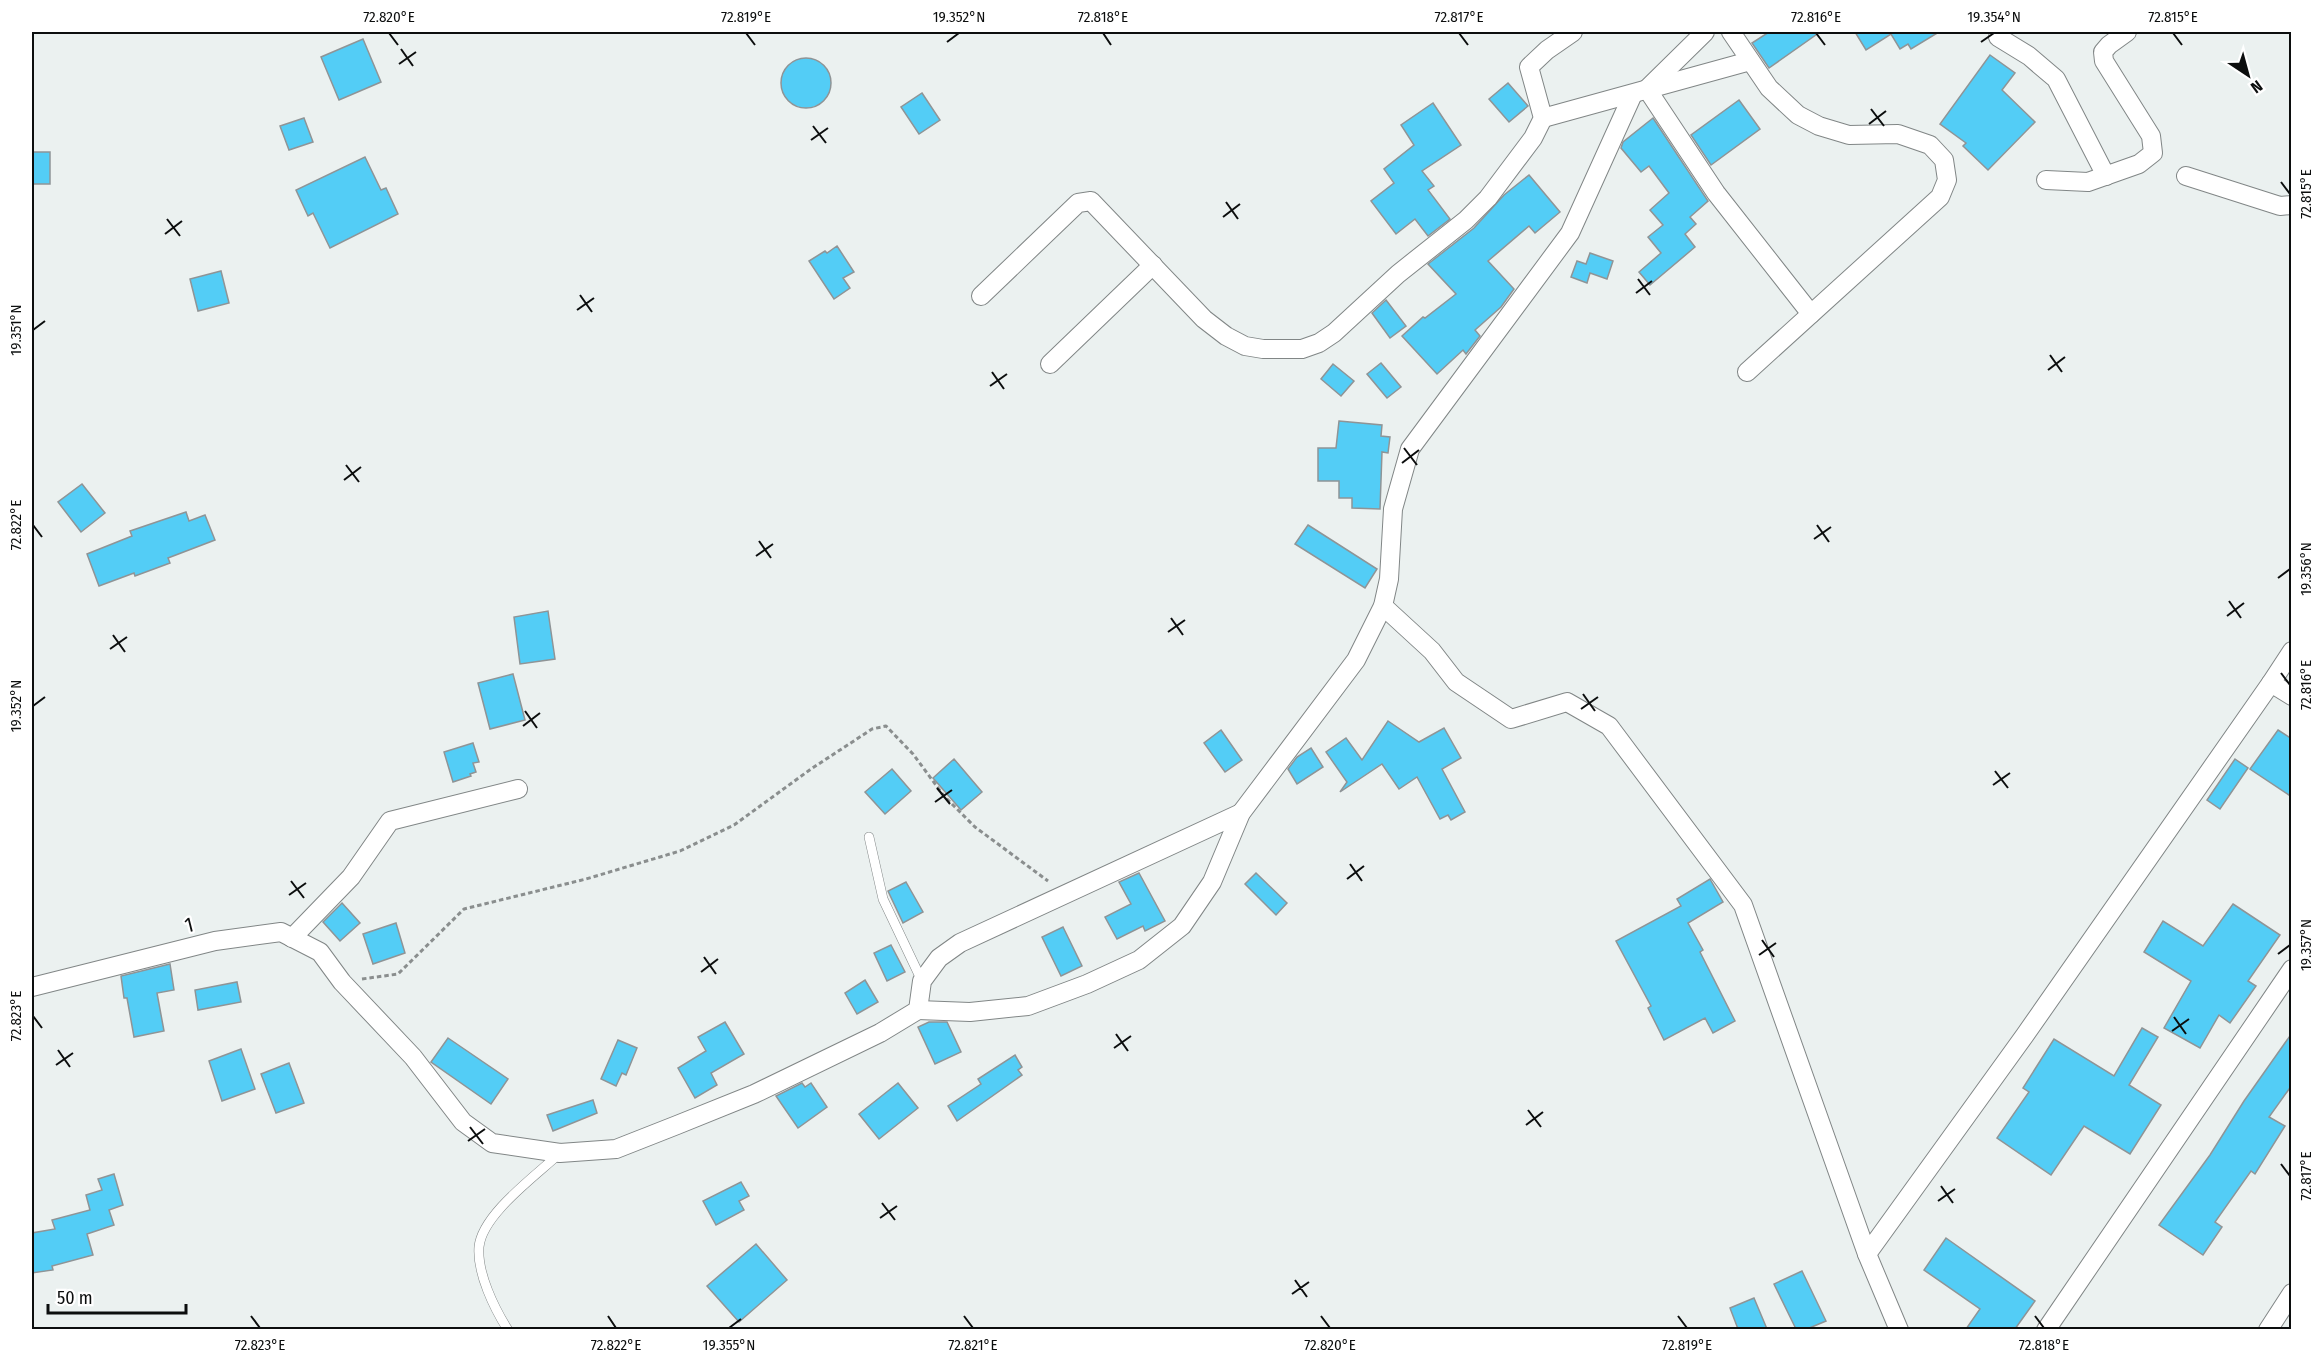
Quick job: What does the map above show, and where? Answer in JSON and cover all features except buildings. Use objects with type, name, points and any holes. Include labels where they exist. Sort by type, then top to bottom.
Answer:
[{"type":"street","points":[[981,296],[1078,203],[1091,201],[1204,319],[1226,336],[1245,346],[1263,349],[1302,349],[1319,343],[1480,206],[1533,138],[1543,118],[1529,67],[1547,50],[1573,32]]},
{"type":"street","points":[[1241,813],[960,943],[939,958],[922,981],[918,1010],[970,1012],[1028,1006],[1086,984],[1139,960],[1182,926],[1212,882],[1241,813],[1356,660],[1383,606],[1389,579],[1393,508],[1410,449],[1570,233],[1640,91],[1705,32]]},
{"type":"street","points":[[1731,32],[1769,88],[1798,115],[1819,126],[1849,135],[1898,134],[1930,145],[1944,160],[1947,180],[1940,197],[1747,372]]},
{"type":"street","points":[[2046,180],[2088,182],[2139,164],[2153,153],[2151,136],[2104,62],[2103,52],[2127,32]]},
{"type":"street","points":[[1998,37],[2029,56],[2056,79],[2106,176]]},
{"type":"street","points":[[1543,118],[1750,61]]},
{"type":"street","points":[[1640,91],[1811,314]]},
{"type":"street","points":[[2186,176],[2280,206],[2292,205]]},
{"type":"street","points":[[1050,364],[1153,265]]},
{"type":"street","points":[[1383,606],[1432,651],[1456,682],[1511,719],[1567,702],[1610,726],[1743,904],[1866,1254],[1899,1329]]},
{"type":"street","points":[[1866,1254],[2025,1035],[2292,651]]},
{"type":"street","points":[[2271,683],[2292,696]]},
{"type":"street","points":[[292,938],[351,877],[390,821],[518,789]]},
{"type":"street","name":"1","points":[[32,987],[215,941],[281,932],[320,952],[342,982],[413,1057],[463,1122],[492,1143],[560,1153],[616,1149],[677,1125],[754,1094],[880,1033],[918,1010]]},
{"type":"street","points":[[2046,1329],[2292,969]]},
{"type":"street","points":[[2268,1329],[2286,1312],[2292,1293]]},
{"type":"lane","points":[[869,837],[883,899],[922,981]]},
{"type":"lane","points":[[508,1329],[497,1312],[484,1281],[479,1246],[495,1214],[560,1153]]},
{"type":"path","points":[[342,982],[398,974],[464,909],[586,879],[680,851],[734,825],[811,769],[872,729],[886,726],[913,754],[944,796],[975,827],[1066,894]]}]
